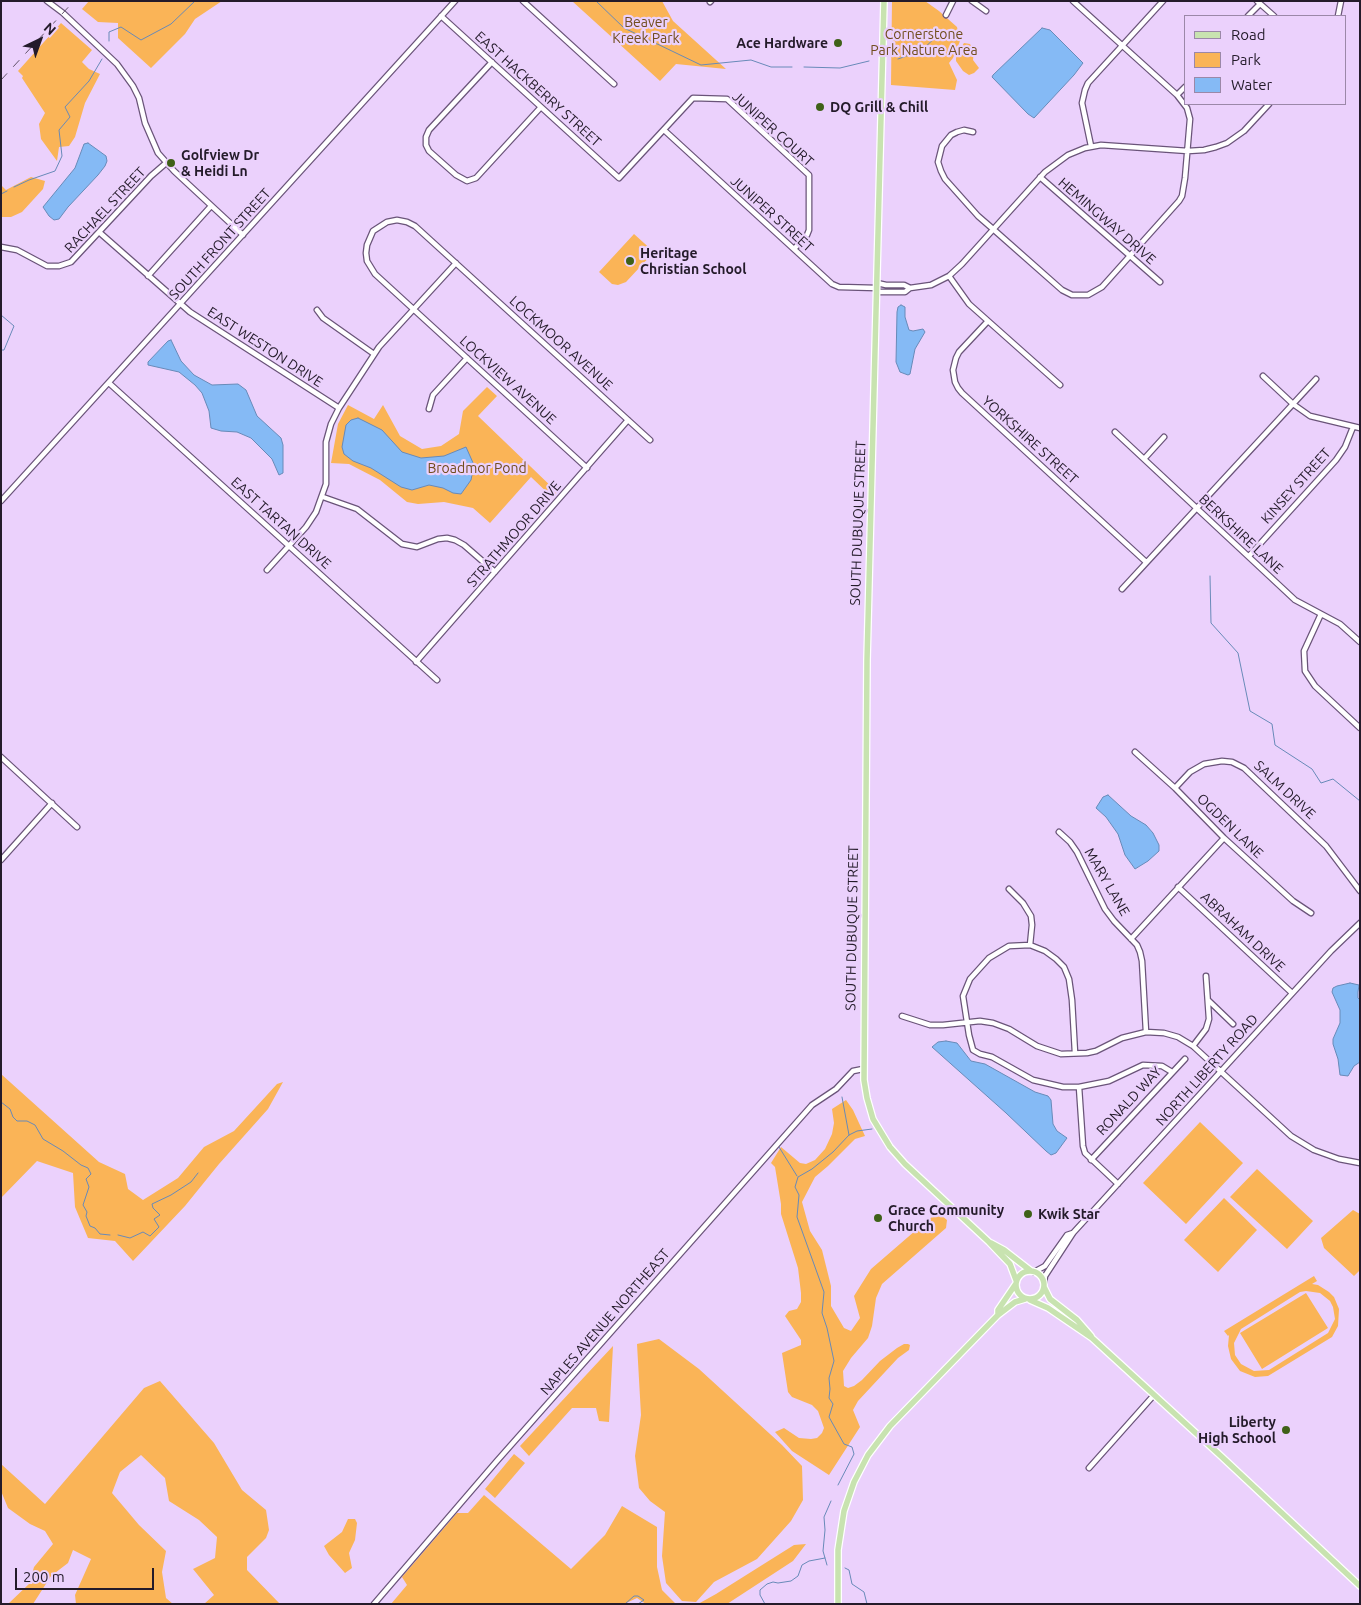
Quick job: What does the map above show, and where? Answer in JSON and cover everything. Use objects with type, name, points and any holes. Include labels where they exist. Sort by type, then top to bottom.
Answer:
[{"type":"main road","name":"SOUTH DUBUQUE STREET","points":[[884,1],[867,660],[864,1069],[866,1092],[870,1108],[878,1127],[890,1147],[905,1164],[989,1242]]},
{"type":"main road","points":[[989,1242],[1004,1250],[1040,1276],[1050,1299],[1081,1324],[1092,1338]]},
{"type":"main road","points":[[989,1242],[1010,1264],[1018,1294],[1048,1308],[1092,1338],[1360,1586]]},
{"type":"main road","points":[[998,1316],[998,1310],[1022,1273],[1032,1271]]},
{"type":"main road","points":[[838,1604],[837,1564],[840,1526],[860,1469],[890,1426],[998,1316],[1015,1302],[1040,1294],[1044,1285]]},
{"type":"street","points":[[47,1],[63,13],[118,64],[139,98],[145,123],[152,140],[166,162],[243,236]]},
{"type":"street","name":"SOUTH FRONT STREET","points":[[1,501],[455,1]]},
{"type":"street","points":[[523,1],[614,84]]},
{"type":"street","points":[[946,15],[954,1]]},
{"type":"street","points":[[972,1],[986,11]]},
{"type":"street","points":[[1091,146],[1082,103],[1084,90],[1088,83],[1163,1]]},
{"type":"street","points":[[1338,15],[1341,1]]},
{"type":"street","points":[[1076,2],[1184,103]]},
{"type":"street","points":[[1249,15],[1258,2],[1273,15]]},
{"type":"street","name":"EAST HACKBERRY STREET","points":[[441,16],[619,178]]},
{"type":"street","points":[[492,62],[429,130],[426,137],[427,148],[456,175],[467,180],[476,178],[541,108]]},
{"type":"street","points":[[1177,95],[1184,88]]},
{"type":"street","name":"JUNIPER COURT","points":[[619,178],[693,98],[727,99],[809,175],[809,230],[807,235],[794,249]]},
{"type":"street","points":[[972,132],[964,130],[951,135],[942,146],[938,162],[945,179],[978,216],[1062,290],[1072,295],[1088,295],[1102,287],[1182,196],[1190,119],[1185,105]]},
{"type":"street","points":[[877,288],[905,292],[910,288],[931,284],[949,276],[1040,177],[1060,160],[1076,151],[1091,146],[1113,145],[1188,151],[1204,150],[1228,143],[1244,131],[1268,105]]},
{"type":"street","name":"JUNIPER STREET","points":[[664,130],[835,286],[877,288]]},
{"type":"street","name":"RACHAEL STREET","points":[[2,247],[17,250],[41,264],[59,266],[71,262],[166,162]]},
{"type":"street","name":"HEMINGWAY DRIVE","points":[[1040,177],[1160,282]]},
{"type":"street","points":[[148,276],[211,206]]},
{"type":"street","name":"LOCKMOOR AVENUE","points":[[414,310],[370,268],[367,261],[366,253],[369,238],[373,231],[388,222],[397,220],[415,226],[650,440]]},
{"type":"street","name":"EAST WESTON DRIVE","points":[[99,232],[195,316],[339,408]]},
{"type":"street","points":[[267,570],[311,520],[322,497],[327,475],[326,442],[331,424],[339,408],[374,354],[456,263]]},
{"type":"street","points":[[949,276],[964,298],[1060,385]]},
{"type":"street","points":[[877,288],[886,285],[904,285],[910,288]]},
{"type":"street","points":[[316,310],[322,318],[374,354]]},
{"type":"street","name":"LOCKVIEW AVENUE","points":[[414,310],[587,468]]},
{"type":"street","name":"YORKSHIRE STREET","points":[[988,321],[959,352],[956,358],[953,370],[958,388],[1146,562]]},
{"type":"street","points":[[429,409],[433,395],[467,358]]},
{"type":"street","points":[[1263,376],[1293,404],[1310,416],[1360,428]]},
{"type":"street","points":[[1122,589],[1316,379]]},
{"type":"street","name":"EAST TARTAN DRIVE","points":[[109,383],[437,680]]},
{"type":"street","name":"STRATHMOOR DRIVE","points":[[416,662],[628,420]]},
{"type":"street","name":"KINSEY STREET","points":[[1249,556],[1336,460],[1345,447],[1353,427]]},
{"type":"street","name":"BERKSHIRE LANE","points":[[1115,432],[1295,600],[1340,624],[1360,642]]},
{"type":"street","points":[[1144,459],[1164,437]]},
{"type":"street","points":[[322,497],[356,509],[402,544],[417,546],[438,539],[447,538],[455,540],[464,545],[495,572]]},
{"type":"street","points":[[1321,614],[1304,651],[1305,671],[1315,686],[1360,728]]},
{"type":"street","name":"OGDEN LANE","points":[[1135,752],[1175,788],[1224,838],[1293,901],[1311,914]]},
{"type":"street","points":[[1,757],[77,826]]},
{"type":"street","name":"SALM DRIVE","points":[[1175,788],[1190,772],[1204,764],[1222,761],[1232,762],[1244,768],[1326,846],[1360,891]]},
{"type":"street","points":[[2,856],[52,803]]},
{"type":"street","name":"MARY LANE","points":[[1059,832],[1077,852],[1110,915],[1137,945],[1142,961],[1146,1032]]},
{"type":"street","points":[[1131,938],[1224,838]]},
{"type":"street","name":"ABRAHAM DRIVE","points":[[1178,887],[1292,993]]},
{"type":"street","points":[[1009,889],[1028,909],[1031,916],[1030,945]]},
{"type":"street","name":"NORTH LIBERTY ROAD","points":[[1044,1285],[1045,1276],[1073,1233],[1292,993],[1360,923]]},
{"type":"street","points":[[1075,1053],[1069,979],[1064,967],[1056,959],[1030,945],[1009,946],[989,958],[970,979],[963,996],[970,1044],[973,1050],[992,1057],[1033,1080],[1078,1087],[1109,1080],[1143,1065],[1162,1066],[1172,1072]]},
{"type":"street","points":[[1193,1046],[1206,1029],[1209,1019],[1206,976]]},
{"type":"street","points":[[1208,1000],[1233,1024]]},
{"type":"street","points":[[902,1016],[930,1025],[967,1021],[993,1023],[1010,1029],[1037,1046],[1061,1054],[1087,1053],[1122,1038],[1146,1032],[1164,1033],[1178,1037],[1193,1046],[1291,1136],[1314,1150],[1339,1159],[1360,1163]]},
{"type":"street","name":"RONALD WAY","points":[[1091,1160],[1185,1058]]},
{"type":"street","name":"NAPLES AVENUE NORTHEAST","points":[[374,1604],[496,1462],[812,1105],[836,1089],[853,1071],[864,1069]]},
{"type":"street","points":[[1078,1087],[1083,1146],[1091,1160],[1118,1184]]},
{"type":"street","name":"NORTH LIBERTY ROAD","points":[[1032,1271],[1045,1266],[1067,1235],[1073,1233]]},
{"type":"street","points":[[1089,1468],[1154,1395]]},
{"type":"green space","points":[[89,1],[222,1],[195,19],[185,34],[151,68],[118,38],[118,23],[98,22],[82,9]]},
{"type":"green space","name":"Beaver Kreek Park","points":[[572,1],[662,1],[673,21],[726,69],[676,64],[660,81]]},
{"type":"green space","name":"Cornerstone Park Nature Area","points":[[892,1],[925,1],[957,27],[960,41],[949,63],[957,80],[955,90],[891,85]]},
{"type":"green space","points":[[61,23],[92,50],[82,62],[89,69],[100,74],[85,103],[75,137],[69,146],[59,147],[57,161],[41,139],[39,124],[45,113],[22,78],[23,76],[18,71]]},
{"type":"green space","points":[[964,43],[970,44],[974,51],[973,60],[979,68],[969,75],[963,71],[956,61],[956,55]]},
{"type":"green space","points":[[31,177],[45,181],[43,189],[22,212],[11,217],[1,217],[1,185],[6,190]]},
{"type":"green space","points":[[634,234],[654,252],[626,282],[618,285],[612,284],[599,272]]},
{"type":"green space","name":"Broadmor Pond","points":[[487,387],[497,396],[478,416],[557,492],[553,498],[531,477],[490,523],[473,508],[444,502],[418,504],[407,502],[380,480],[349,464],[331,463],[338,424],[348,405],[374,419],[383,405],[400,436],[422,449],[441,446],[459,434],[463,411]]},
{"type":"green space","points":[[1,1074],[99,1162],[125,1174],[128,1189],[143,1200],[178,1178],[204,1147],[234,1131],[277,1084],[283,1082],[268,1109],[185,1206],[133,1261],[115,1241],[88,1238],[75,1207],[73,1173],[37,1161],[1,1198]]},
{"type":"green space","points":[[846,1100],[853,1110],[865,1136],[855,1139],[815,1177],[802,1202],[810,1231],[822,1250],[831,1286],[831,1306],[844,1328],[851,1331],[860,1318],[854,1296],[871,1269],[930,1218],[941,1215],[947,1220],[946,1228],[882,1284],[876,1298],[872,1326],[868,1338],[843,1371],[844,1386],[848,1388],[854,1386],[880,1361],[904,1344],[910,1345],[909,1350],[898,1358],[858,1401],[853,1410],[860,1427],[829,1475],[792,1451],[775,1432],[784,1428],[799,1438],[811,1439],[817,1438],[824,1428],[818,1411],[812,1405],[792,1397],[788,1392],[782,1353],[801,1345],[801,1340],[785,1316],[789,1311],[797,1309],[801,1302],[801,1293],[798,1268],[781,1214],[775,1167],[771,1163],[781,1147],[800,1163],[806,1164],[815,1160],[825,1149],[832,1134],[834,1123],[832,1109]]},
{"type":"green space","points":[[1200,1122],[1243,1163],[1186,1224],[1143,1183]]},
{"type":"green space","points":[[1257,1169],[1313,1221],[1287,1249],[1230,1197]]},
{"type":"green space","points":[[1224,1198],[1257,1230],[1218,1272],[1184,1240]]},
{"type":"green space","points":[[1353,1210],[1360,1214],[1360,1270],[1354,1276],[1324,1248],[1321,1238]]},
{"type":"green space","points":[[1314,1276],[1317,1281],[1312,1284],[1318,1285],[1329,1292],[1334,1297],[1339,1309],[1338,1326],[1332,1337],[1268,1376],[1255,1377],[1240,1371],[1231,1359],[1228,1346],[1229,1335],[1224,1331]],"holes":[[[1300,1292],[1320,1293],[1330,1301],[1333,1307],[1335,1319],[1328,1333],[1269,1370],[1254,1371],[1241,1364],[1235,1355],[1234,1343],[1241,1329]]]},
{"type":"green space","points":[[1306,1293],[1328,1328],[1262,1369],[1240,1333]]},
{"type":"green space","points":[[659,1339],[699,1369],[782,1445],[802,1466],[803,1500],[791,1521],[757,1559],[714,1582],[696,1602],[682,1601],[666,1583],[662,1556],[665,1512],[650,1501],[639,1488],[635,1456],[641,1415],[637,1344]]},
{"type":"green space","points":[[613,1346],[609,1422],[599,1421],[596,1408],[572,1408],[529,1456],[520,1446]]},
{"type":"green space","points":[[160,1381],[214,1443],[242,1490],[266,1510],[269,1530],[266,1538],[247,1557],[247,1570],[280,1604],[204,1604],[214,1595],[193,1569],[215,1558],[217,1537],[199,1520],[169,1501],[165,1478],[141,1455],[120,1472],[112,1493],[139,1525],[166,1551],[162,1572],[166,1598],[173,1604],[76,1604],[75,1595],[91,1559],[73,1550],[68,1563],[51,1576],[33,1604],[8,1604],[29,1584],[34,1567],[53,1544],[45,1531],[30,1524],[8,1508],[1,1491],[1,1464],[45,1504],[144,1388]]},
{"type":"green space","points":[[514,1454],[525,1463],[495,1498],[485,1489]]},
{"type":"green space","points":[[484,1495],[571,1569],[605,1535],[622,1506],[657,1527],[657,1567],[662,1590],[676,1604],[646,1604],[637,1598],[624,1604],[391,1604],[407,1585],[402,1577],[457,1513],[468,1513]]},
{"type":"green space","points":[[348,1519],[355,1519],[357,1523],[355,1540],[349,1553],[352,1568],[345,1573],[329,1555],[324,1546],[342,1532]]},
{"type":"green space","points":[[806,1544],[793,1561],[727,1604],[698,1604],[794,1545]]},
{"type":"water","points":[[1042,28],[1050,30],[1083,63],[1034,118],[992,77]]},
{"type":"water","points":[[88,143],[106,156],[105,166],[59,219],[54,220],[43,207],[75,168],[84,144]]},
{"type":"water","points":[[901,305],[905,307],[905,317],[909,330],[923,329],[925,332],[915,349],[910,374],[908,375],[900,372],[896,362],[897,312],[898,307]]},
{"type":"water","points":[[171,340],[181,361],[194,375],[212,385],[238,384],[246,390],[257,416],[281,438],[283,445],[283,473],[279,475],[272,459],[251,438],[237,432],[211,428],[209,411],[202,393],[179,372],[148,365],[148,362]]},
{"type":"water","points":[[358,418],[382,430],[402,452],[421,458],[444,456],[466,447],[474,465],[471,480],[461,494],[429,485],[412,490],[401,487],[371,468],[353,461],[344,454],[342,447],[346,425],[351,420]]},
{"type":"water","points":[[1108,795],[1131,816],[1146,825],[1153,833],[1159,845],[1159,851],[1135,869],[1125,855],[1118,834],[1106,817],[1096,808],[1103,797]]},
{"type":"water","points":[[1350,983],[1359,985],[1360,1062],[1354,1066],[1348,1076],[1340,1075],[1338,1059],[1333,1044],[1333,1039],[1340,1023],[1340,1010],[1332,992],[1333,988],[1337,986]]},
{"type":"water","points":[[938,1042],[957,1043],[971,1061],[985,1064],[1035,1092],[1048,1096],[1051,1100],[1053,1124],[1057,1131],[1067,1138],[1056,1153],[1051,1155],[1046,1151],[932,1047]]},
{"type":"waterway","points":[[109,41],[109,32],[121,27],[141,40],[171,24],[195,1]]},
{"type":"waterway","points":[[596,1],[624,28],[701,65],[751,60],[771,67],[792,67]]},
{"type":"waterway","points":[[898,59],[921,51],[939,34]]},
{"type":"waterway","points":[[14,187],[55,171],[62,156],[59,130],[70,117],[65,107],[89,81],[102,59]]},
{"type":"waterway","points":[[804,67],[840,68],[869,61]]},
{"type":"waterway","points":[[1,194],[7,191]]},
{"type":"waterway","points":[[1,315],[14,326],[4,350],[1,350]]},
{"type":"waterway","points":[[1210,576],[1211,623],[1238,653],[1250,711],[1272,724],[1275,745],[1312,769],[1321,783],[1333,779],[1360,801]]},
{"type":"waterway","points":[[842,1097],[849,1135]]},
{"type":"waterway","points":[[1,1102],[10,1109],[17,1121],[27,1121],[35,1125],[43,1139],[88,1168],[91,1174],[86,1179],[89,1187],[83,1205],[87,1212],[86,1216],[90,1226],[95,1228],[100,1234],[110,1235]]},
{"type":"waterway","points":[[838,1485],[854,1454],[852,1447],[844,1444],[829,1417],[833,1404],[829,1398],[829,1378],[834,1361],[822,1313],[824,1292],[797,1217],[799,1195],[795,1187],[798,1177],[812,1169],[833,1152],[849,1135],[857,1131],[872,1129]]},
{"type":"waterway","points":[[779,1147],[797,1176]]},
{"type":"waterway","points":[[118,1235],[130,1238],[143,1232],[150,1236],[159,1227],[154,1219],[160,1215],[153,1208],[152,1204],[191,1182],[198,1173]]},
{"type":"waterway","points":[[765,1604],[760,1595],[760,1590],[767,1584],[791,1581],[798,1576],[802,1565],[809,1561],[825,1558],[823,1551],[824,1517],[831,1501]]},
{"type":"waterway","points":[[825,1558],[827,1565]]},
{"type":"waterway","points":[[845,1568],[849,1570],[852,1584],[864,1592],[867,1604]]},
{"type":"waterway","points":[[625,1604],[634,1596],[644,1600],[638,1604]]},
{"type":"railway","points":[[1,80],[74,1]]},
{"type":"place","name":"Ace Hardware","points":[[838,43]]},
{"type":"place","name":"DQ Grill & Chill","points":[[820,107]]},
{"type":"place","name":"Golfview Dr & Heidi Ln","points":[[171,163]]},
{"type":"place","name":"Heritage Christian School","points":[[630,261]]},
{"type":"place","name":"Kwik Star","points":[[1028,1214]]},
{"type":"place","name":"Grace Community Church","points":[[878,1218]]},
{"type":"place","name":"Liberty High School","points":[[1286,1430]]}]
